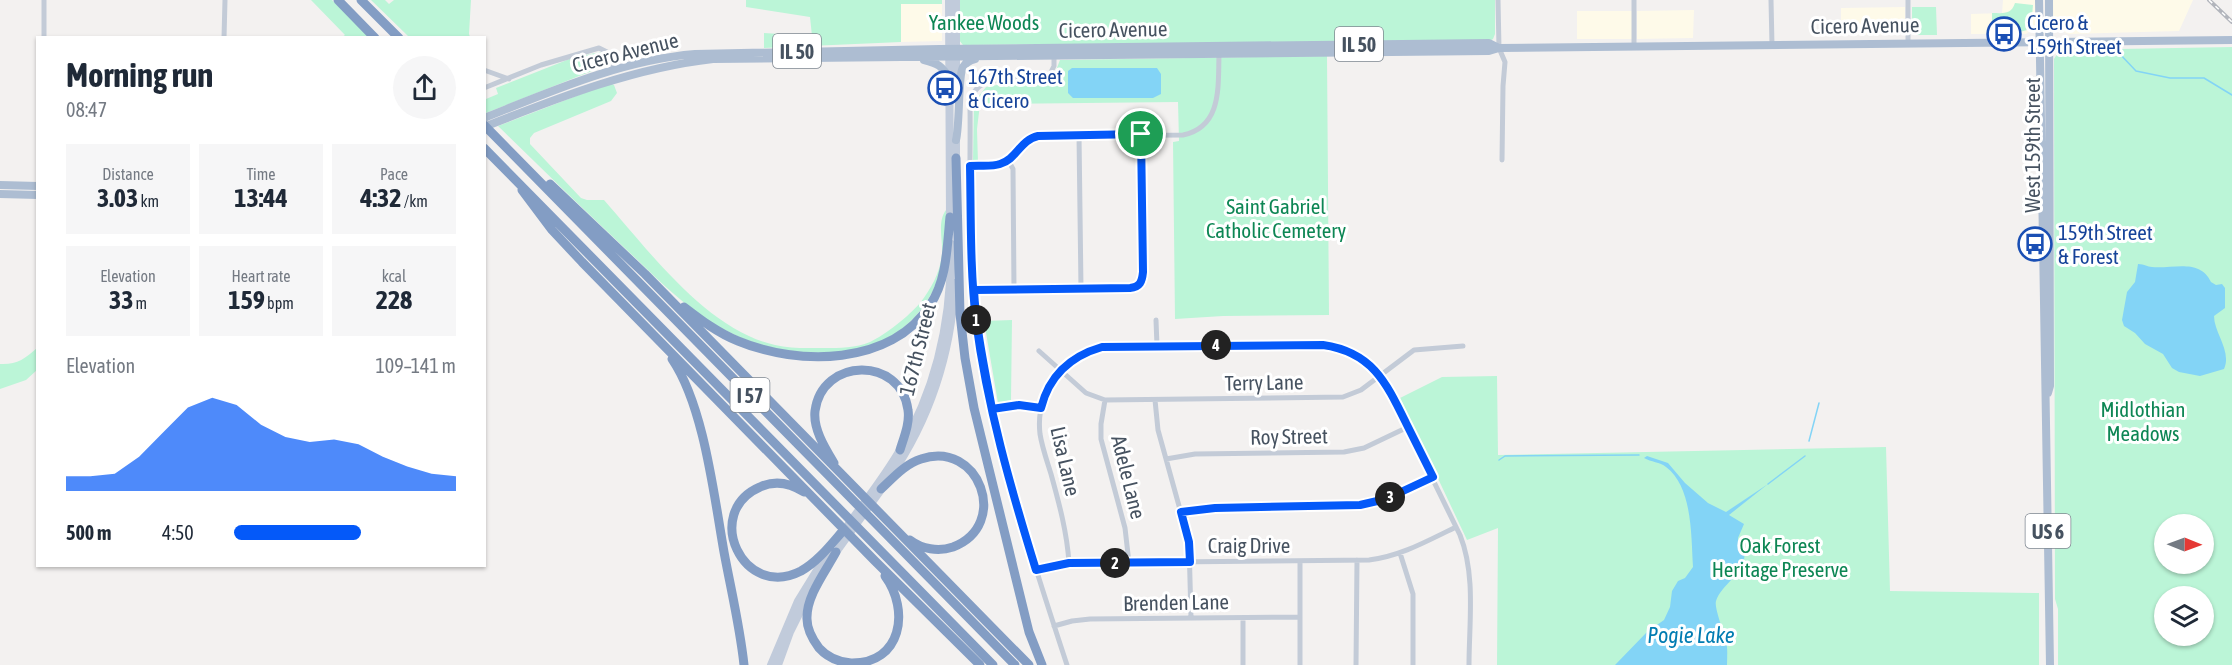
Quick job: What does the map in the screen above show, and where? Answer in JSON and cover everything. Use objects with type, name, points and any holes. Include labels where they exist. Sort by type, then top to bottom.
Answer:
[{"type":"highway","points":[[338,0],[373,36]]},
{"type":"highway","points":[[361,0],[397,36]]},
{"type":"highway","points":[[487,128],[572,204],[645,274],[1029,665]]},
{"type":"highway","name":"I 57","points":[[487,128],[1015,665]]},
{"type":"highway","name":"I 57","points":[[486,150],[993,665]]},
{"type":"highway","points":[[956,158],[960,315],[968,375],[1029,632],[1042,665]]},
{"type":"highway","points":[[516,180],[526,198],[552,230],[875,561],[980,665]]},
{"type":"highway","points":[[645,274],[678,303],[707,324],[737,340],[784,354],[823,357],[849,355],[892,340],[909,330],[930,306],[944,272],[950,217]]},
{"type":"highway","points":[[657,338],[674,362],[688,389],[697,415],[744,665]]},
{"type":"highway","points":[[851,483],[833,462],[817,427],[815,411],[820,398],[825,387],[837,376],[848,371],[862,369],[888,376],[899,387],[906,399],[909,411],[908,426],[900,450]]},
{"type":"highway","points":[[881,489],[909,464],[938,456],[951,458],[964,464],[975,475],[982,491],[984,509],[978,526],[968,538],[955,546],[940,549],[923,547],[891,525]]},
{"type":"highway","points":[[825,509],[803,491],[790,485],[776,483],[758,488],[744,498],[735,514],[732,532],[735,548],[745,563],[757,572],[787,576],[812,563],[844,536]]},
{"type":"highway","points":[[836,552],[808,606],[807,618],[809,631],[815,643],[834,660],[860,663],[874,659],[886,651],[894,639],[899,608],[888,580],[875,561]]},
{"type":"main road","name":"167th Street","points":[[872,497],[881,489],[905,453],[926,413],[946,352],[954,303],[957,258],[956,140],[949,0]]},
{"type":"main road","name":"167th Street","points":[[771,665],[798,601],[872,497],[900,450],[920,411],[940,351],[948,303],[951,258],[949,79],[956,0]]},
{"type":"main road","name":"West 159th Street","points":[[2039,0],[2044,42]]},
{"type":"main road","name":"West 159th Street","points":[[2049,0],[2044,42],[2043,325],[2047,396],[2050,665]]},
{"type":"main road","name":"Cicero Avenue","points":[[487,128],[492,118],[570,83],[712,59],[906,56],[953,53],[981,57],[1054,52],[1219,55],[1489,51],[1499,48],[2232,40]]},
{"type":"main road","name":"Cicero Avenue","points":[[616,74],[679,55],[704,53],[1054,52],[1489,43],[1499,48]]},
{"type":"main road","points":[[906,56],[937,63],[949,79]]},
{"type":"main road","points":[[956,140],[961,72],[966,63],[981,57]]},
{"type":"main road","points":[[0,185],[36,186]]},
{"type":"main road","points":[[0,194],[36,195]]},
{"type":"main road","name":"167th Street","points":[[778,665],[804,603],[844,536]]},
{"type":"street","points":[[44,0],[44,36]]},
{"type":"street","points":[[224,36],[225,0]]},
{"type":"street","points":[[1498,0],[1499,48],[1505,62],[1502,160]]},
{"type":"street","points":[[1634,0],[1634,47]]},
{"type":"street","points":[[1771,0],[1772,45]]},
{"type":"street","points":[[1908,0],[1908,42]]},
{"type":"street","points":[[486,87],[542,65],[599,48],[607,52],[616,74]]},
{"type":"street","points":[[1054,52],[1052,71],[1044,78],[987,81],[976,89],[971,101],[970,166],[976,322],[992,409],[1014,495],[1067,665]]},
{"type":"street","points":[[970,166],[994,165],[1008,160],[1032,137],[1183,135],[1194,132],[1205,124],[1217,104],[1219,55]]},
{"type":"street","points":[[486,71],[509,79]]},
{"type":"street","points":[[974,290],[1130,288],[1139,285],[1143,272],[1141,134]]},
{"type":"street","points":[[1079,135],[1081,289]]},
{"type":"street","points":[[1008,160],[1012,169],[1014,290]]},
{"type":"street","points":[[1156,320],[1157,346]]},
{"type":"street","points":[[1060,370],[1076,358],[1102,347],[1323,345],[1334,346],[1359,357],[1380,375],[1433,477],[1466,553],[1470,576],[1469,665]]},
{"type":"street","name":"Terry Lane","points":[[1040,351],[1086,393],[1105,400],[1155,400],[1343,397],[1361,390],[1414,350],[1463,346]]},
{"type":"street","name":"Lisa Lane","points":[[1060,370],[1047,390],[1041,408],[1040,434],[1065,525],[1069,563]]},
{"type":"street","name":"Adele Lane","points":[[1105,400],[1101,439],[1125,528],[1129,563]]},
{"type":"street","points":[[1155,400],[1157,424],[1189,542],[1191,618]]},
{"type":"street","points":[[992,409],[1019,405],[1041,408]]},
{"type":"street","name":"Roy Street","points":[[1166,459],[1195,454],[1344,452],[1364,448],[1408,427]]},
{"type":"street","points":[[1181,512],[1215,508],[1360,505],[1386,499],[1433,477]]},
{"type":"street","name":"Craig Drive","points":[[1036,570],[1069,563],[1379,558],[1400,553],[1456,527]]},
{"type":"street","points":[[1400,553],[1413,594],[1413,665]]},
{"type":"street","points":[[1356,665],[1357,560]]},
{"type":"street","points":[[1300,561],[1300,665]]},
{"type":"street","name":"Brenden Lane","points":[[1054,626],[1090,619],[1300,617]]},
{"type":"street","points":[[1243,618],[1243,665]]},
{"type":"shaded area","points":[[2003,0],[2036,0],[2035,24],[2032,30],[2026,34],[1971,34],[1971,14],[2002,13]]},
{"type":"shaded area","points":[[2053,0],[2193,0],[2179,31],[2069,34],[2057,29],[2053,21]]},
{"type":"shaded area","points":[[901,4],[942,4],[942,41],[901,42]]},
{"type":"shaded area","points":[[1905,7],[1905,34],[1841,35],[1841,8]]},
{"type":"shaded area","points":[[1694,10],[1693,38],[1637,39],[1637,11]]},
{"type":"shaded area","points":[[1577,11],[1633,11],[1632,39],[1577,39]]},
{"type":"green space","points":[[311,0],[332,0],[368,36],[344,36],[345,35]]},
{"type":"green space","points":[[371,0],[385,0],[389,4],[394,0],[471,0],[470,36],[408,36]]},
{"type":"green space","points":[[746,0],[942,0],[942,4],[901,4],[901,42],[764,48],[764,33],[812,36],[810,17],[746,7]]},
{"type":"green space","name":"Yankee Woods","points":[[958,0],[1495,0],[1495,34],[1490,41],[963,45],[959,40]]},
{"type":"green space","points":[[2015,3],[2033,5],[2031,28],[2017,32],[1992,31],[1992,13],[2009,11]]},
{"type":"green space","points":[[1912,7],[1936,7],[1937,35],[1916,35],[1912,32]]},
{"type":"green space","name":"Midlothian Meadows","points":[[2232,47],[2232,665],[2058,665],[2058,609],[2055,599],[2054,59],[2059,51]]},
{"type":"green space","points":[[600,52],[608,59],[607,65],[486,113],[486,99],[498,94],[496,88],[572,58]]},
{"type":"green space","name":"Saint Gabriel Catholic Cemetery","points":[[1327,56],[1329,315],[1175,319],[1173,142],[1179,141],[1178,102],[980,104],[977,129],[978,163],[973,161],[974,102],[986,87],[1002,84],[1048,83],[1053,78],[1060,60]]},
{"type":"green space","points":[[610,83],[614,85],[617,93],[611,101],[534,133],[530,138],[530,144],[581,198],[604,200],[681,286],[726,323],[750,337],[787,347],[842,348],[876,339],[910,314],[931,286],[941,261],[941,226],[946,210],[942,264],[931,295],[910,322],[887,339],[853,350],[826,353],[790,351],[755,343],[704,318],[654,276],[498,126]]},
{"type":"green space","points":[[1012,320],[1011,400],[998,403],[984,321]]},
{"type":"green space","points":[[36,349],[36,371],[26,380],[0,389],[0,364],[11,363]]},
{"type":"green space","name":"Oak Forest Heritage Preserve","points":[[1497,376],[1498,455],[1886,447],[1890,591],[2039,593],[2039,665],[1497,665],[1498,528],[1467,540],[1400,398],[1442,377]]},
{"type":"water","points":[[1072,68],[1157,68],[1161,74],[1161,94],[1153,98],[1073,98],[1068,93],[1068,71]]},
{"type":"water","points":[[2138,264],[2152,267],[2193,267],[2200,270],[2216,285],[2222,284],[2225,288],[2225,308],[2214,316],[2226,356],[2224,369],[2200,376],[2179,372],[2172,368],[2163,354],[2145,344],[2135,333],[2124,326],[2122,320],[2127,292],[2135,282]]},
{"type":"water","name":"Pogie Lake","points":[[1647,456],[1668,463],[1685,483],[1708,503],[1726,512],[1768,484],[1729,515],[1744,524],[1738,538],[1738,547],[1743,549],[1744,557],[1740,570],[1719,594],[1716,601],[1727,644],[1727,665],[1615,665],[1647,632],[1664,620],[1670,607],[1672,591],[1678,581],[1685,578],[1693,567],[1689,513],[1681,487],[1666,467],[1644,458]]},
{"type":"waterway","points":[[2118,52],[2136,71],[2170,78],[2204,78],[2232,95]]},
{"type":"waterway","points":[[1809,441],[1819,403]]},
{"type":"waterway","points":[[1499,460],[1505,456],[1639,455]]},
{"type":"waterway","points":[[1768,484],[1805,456]]},
{"type":"railway","points":[[2209,0],[2232,22]]},
{"type":"place","name":"Cicero & 159th Street","points":[[2004,34]]},
{"type":"place","name":"167th Street & Cicero","points":[[945,88]]},
{"type":"place","name":"159th Street & Forest","points":[[2035,244]]},
{"type":"route","points":[[1141,134],[1032,137],[1008,160],[1000,164],[970,166],[971,237],[974,290],[976,322],[980,347],[992,409],[1036,570],[1069,563],[1190,562],[1189,542],[1181,512],[1215,508],[1371,504],[1433,477],[1384,380],[1368,362],[1334,346],[1102,347],[1083,354],[1060,370],[1047,390],[1041,408],[1019,405],[992,409],[976,322],[974,305],[974,290],[1135,288],[1139,285],[1143,272],[1141,134]]}]
